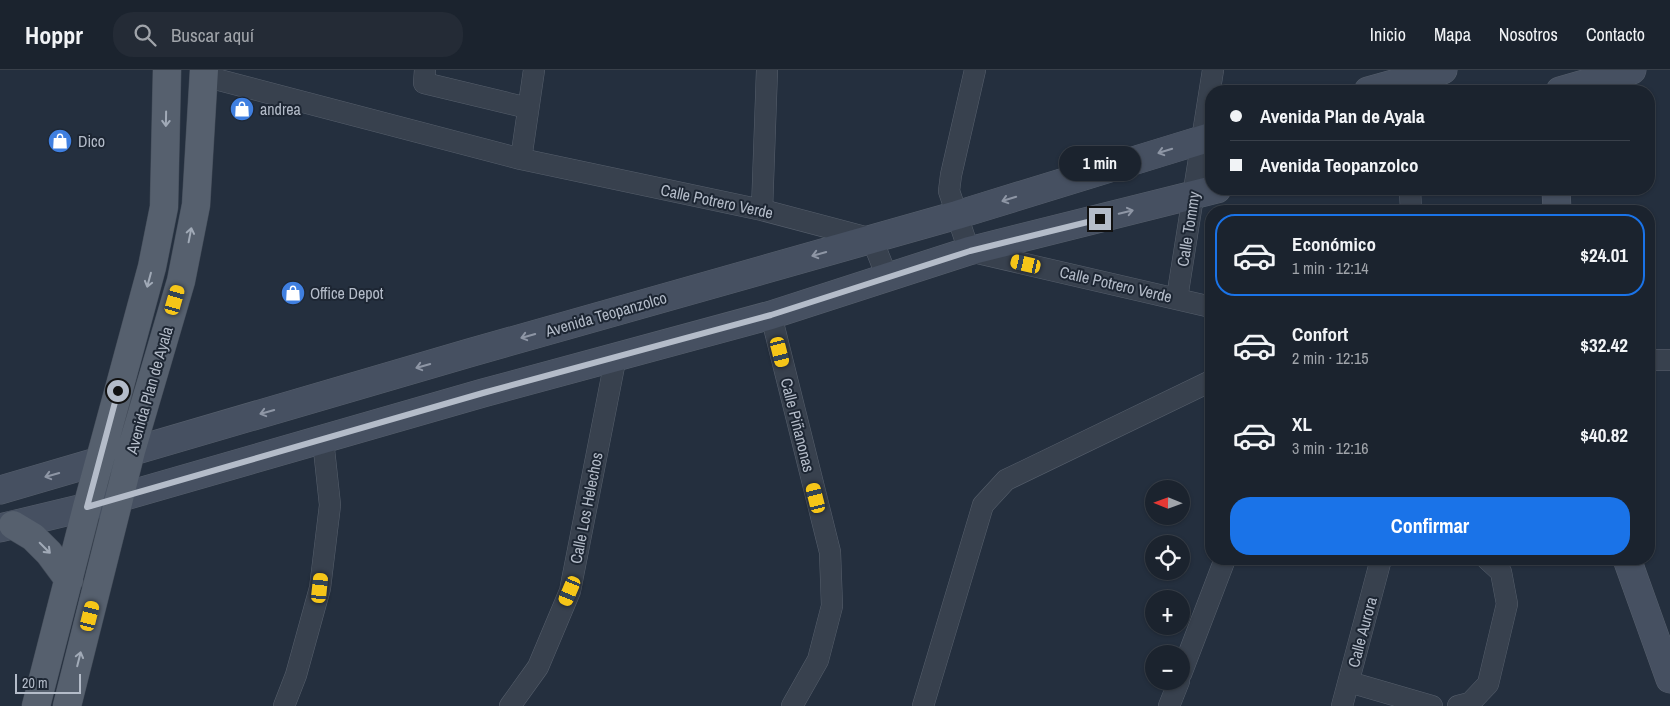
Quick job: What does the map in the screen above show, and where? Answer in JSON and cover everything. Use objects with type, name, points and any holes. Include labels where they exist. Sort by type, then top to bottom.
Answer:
[{"type":"main road","name":"Avenida Plan de Ayala","points":[[36,706],[87,507],[152,267],[164,207],[167,70]]},
{"type":"main road","points":[[1389,85],[1443,70]]},
{"type":"main road","points":[[1552,70],[1553,85]]},
{"type":"main road","points":[[1581,85],[1632,70]]},
{"type":"main road","name":"Avenida Plan de Ayala","points":[[67,706],[131,451],[181,281],[196,206],[204,73]]},
{"type":"main road","name":"Avenida Teopanzolco","points":[[0,490],[469,353],[957,215],[1205,138]]},
{"type":"main road","points":[[6,527],[120,498],[483,393],[771,315],[970,251],[1205,192]]},
{"type":"main road","points":[[469,353],[483,393]]},
{"type":"main road","points":[[6,527],[33,537],[50,553],[68,580]]},
{"type":"main road","points":[[1629,565],[1670,679]]},
{"type":"street","points":[[425,70],[424,83],[528,108]]},
{"type":"street","points":[[522,160],[534,70]]},
{"type":"street","points":[[762,210],[767,70]]},
{"type":"street","points":[[970,251],[950,191],[951,175],[975,70]]},
{"type":"street","name":"Calle Tommy","points":[[1211,85],[1213,70]]},
{"type":"street","name":"Calle Potrero Verde","points":[[204,73],[522,160],[762,210],[872,239]]},
{"type":"street","name":"Calle Tommy","points":[[1177,298],[1205,192]]},
{"type":"street","points":[[872,239],[887,277]]},
{"type":"street","name":"Calle Potrero Verde","points":[[970,251],[1205,305]]},
{"type":"street","name":"Calle Piñanonas","points":[[771,315],[830,552],[832,606],[818,660],[792,706]]},
{"type":"street","name":"Calle Los Helechos","points":[[510,706],[538,667],[570,591],[616,356]]},
{"type":"street","points":[[1655,360],[1670,360]]},
{"type":"street","points":[[923,706],[983,505],[1006,480],[1205,384]]},
{"type":"street","points":[[284,706],[296,675],[320,588],[330,505],[323,440]]},
{"type":"street","points":[[1190,650],[1223,565]]},
{"type":"street","name":"Calle Aurora","points":[[1342,706],[1380,565]]},
{"type":"street","points":[[1458,706],[1470,703],[1488,684],[1507,604],[1501,572],[1493,565]]},
{"type":"street","points":[[1349,682],[1432,706]]},
{"type":"street","points":[[1169,706],[1175,690]]},
{"type":"place","name":"andrea","points":[[242,109]]},
{"type":"place","name":"Dico","points":[[60,141]]},
{"type":"place","name":"Office Depot","points":[[293,293]]},
{"type":"route","points":[[118,391],[87,507],[483,393],[771,315],[970,251],[1100,219]]}]
